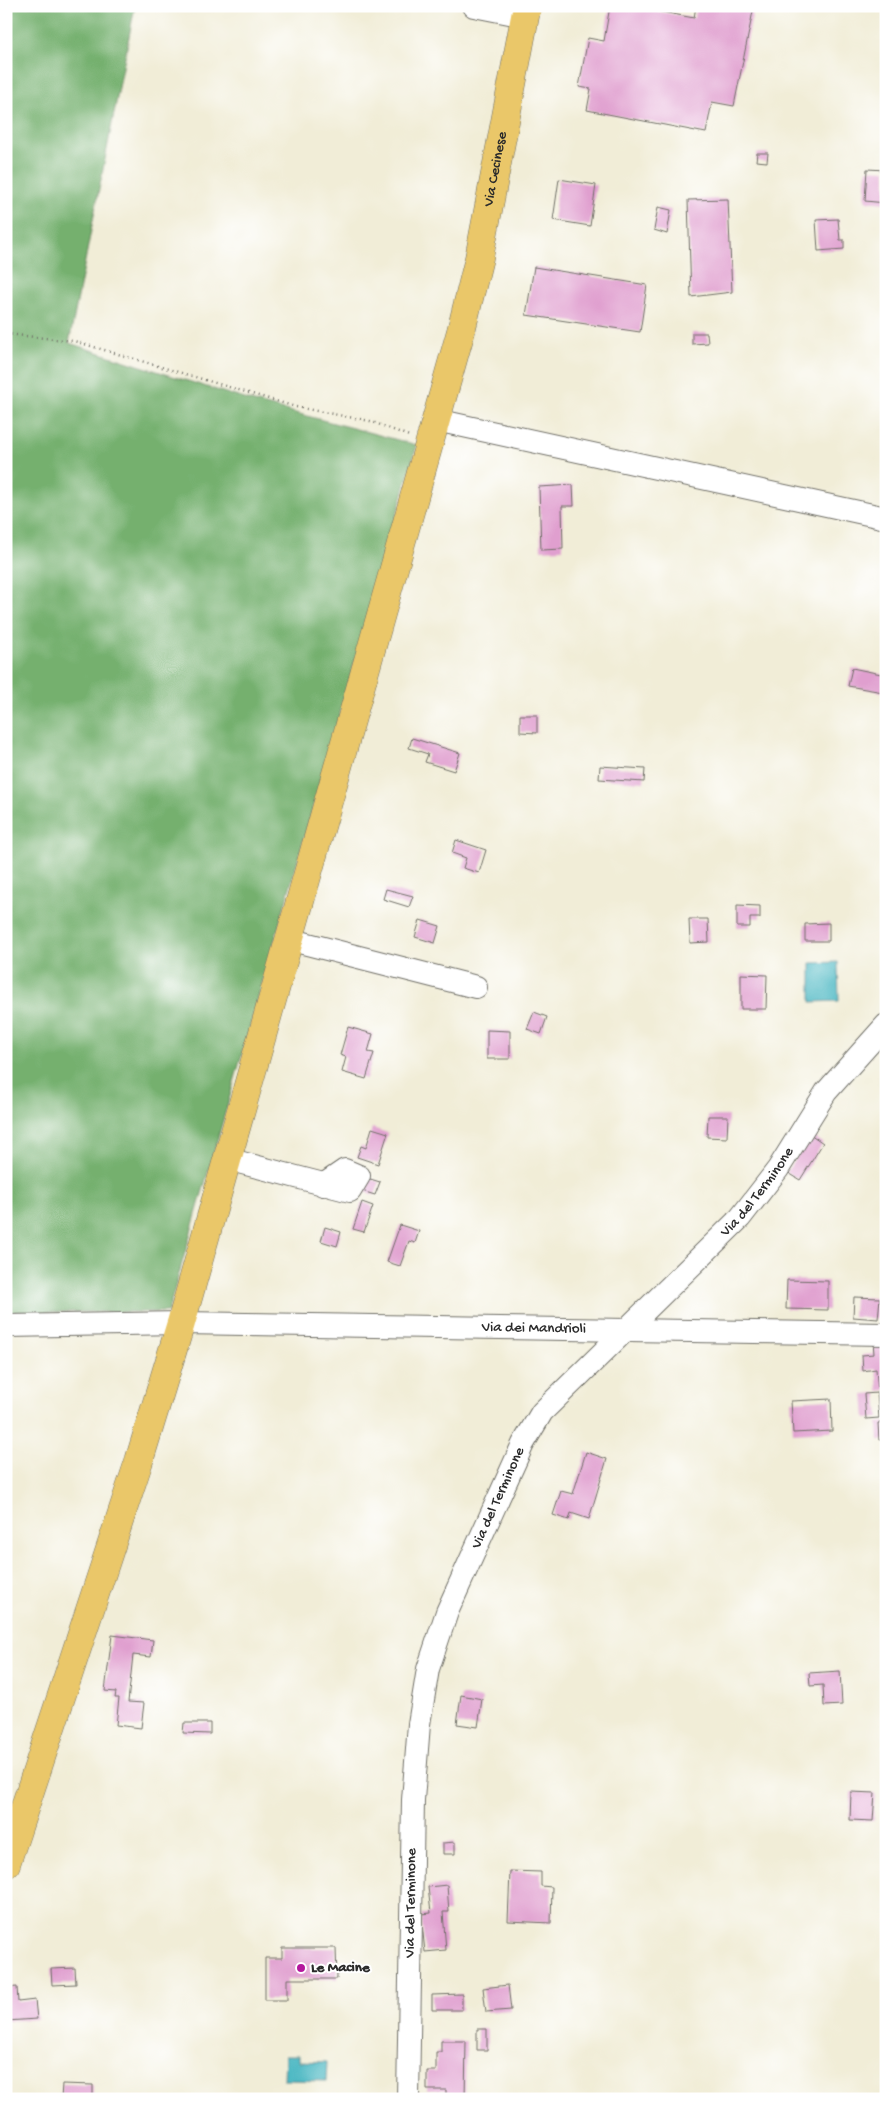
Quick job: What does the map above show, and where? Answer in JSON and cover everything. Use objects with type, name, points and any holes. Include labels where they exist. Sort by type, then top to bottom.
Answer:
[{"type":"main road","name":"Via Cecinese","points":[[6,1864],[139,1461],[227,1159],[433,432],[479,258],[526,11]]},
{"type":"street","points":[[474,6],[526,11]]},
{"type":"street","points":[[433,432],[886,518]]},
{"type":"street","points":[[288,939],[476,987]]},
{"type":"street","name":"Via del Terminone","points":[[408,2099],[413,1800],[419,1724],[428,1669],[446,1612],[532,1427],[542,1412],[740,1218],[778,1169],[826,1092],[886,1025]]},
{"type":"street","points":[[227,1159],[323,1185]]},
{"type":"street","name":"Via dei Mandrioli","points":[[6,1326],[180,1323],[886,1334]]},
{"type":"path","points":[[6,334],[74,340],[296,407],[433,432]]},
{"type":"green space","points":[[6,6],[135,6],[69,343],[254,402],[417,445],[168,1312],[6,1312]]},
{"type":"water","points":[[838,962],[839,1001],[811,1002],[811,963]]},
{"type":"water","points":[[285,2055],[299,2055],[299,2061],[327,2062],[326,2081],[284,2080]]},
{"type":"building","points":[[610,6],[630,6],[694,18],[696,6],[754,6],[734,106],[712,102],[706,133],[587,110],[591,89],[579,87],[588,38],[604,41]]},
{"type":"building","points":[[757,153],[768,153],[767,162],[756,161]]},
{"type":"building","points":[[867,169],[886,170],[886,203],[865,201]]},
{"type":"building","points":[[559,179],[596,185],[590,226],[553,220]]},
{"type":"building","points":[[728,199],[732,292],[691,297],[688,200]]},
{"type":"building","points":[[658,207],[671,210],[667,234],[654,230]]},
{"type":"building","points":[[838,219],[840,240],[844,240],[844,249],[818,251],[816,220]]},
{"type":"building","points":[[534,267],[647,285],[640,332],[526,315]]},
{"type":"building","points":[[692,333],[707,333],[708,343],[692,344]]},
{"type":"building","points":[[573,485],[574,506],[562,506],[563,549],[541,550],[539,487]]},
{"type":"building","points":[[852,668],[886,675],[883,692],[848,686]]},
{"type":"building","points":[[520,715],[537,715],[537,733],[520,732]]},
{"type":"building","points":[[412,738],[460,753],[454,771],[425,762],[428,754],[409,748]]},
{"type":"building","points":[[600,766],[645,769],[644,782],[599,779]]},
{"type":"building","points":[[456,840],[486,850],[479,873],[463,868],[466,858],[452,853]]},
{"type":"building","points":[[386,889],[413,896],[409,907],[383,899]]},
{"type":"building","points":[[737,905],[760,906],[760,918],[750,918],[750,927],[737,927]]},
{"type":"building","points":[[689,919],[708,919],[709,942],[690,943]]},
{"type":"building","points":[[420,920],[440,926],[435,943],[415,937]]},
{"type":"building","points":[[829,923],[829,941],[805,941],[805,924]]},
{"type":"building","points":[[741,974],[767,975],[766,1009],[741,1009]]},
{"type":"building","points":[[534,1012],[547,1017],[541,1034],[527,1029]]},
{"type":"building","points":[[348,1027],[373,1034],[368,1052],[374,1053],[366,1079],[342,1072],[346,1057],[340,1055]]},
{"type":"building","points":[[487,1030],[510,1031],[510,1059],[487,1059]]},
{"type":"building","points":[[708,1116],[728,1116],[727,1138],[707,1137]]},
{"type":"building","points":[[372,1128],[388,1133],[378,1164],[357,1157],[361,1146],[366,1148]]},
{"type":"building","points":[[810,1134],[823,1143],[800,1180],[787,1172]]},
{"type":"building","points":[[367,1178],[380,1182],[375,1195],[362,1191]]},
{"type":"building","points":[[362,1202],[373,1206],[364,1232],[353,1229]]},
{"type":"building","points":[[400,1225],[419,1231],[415,1243],[409,1241],[400,1266],[387,1262]]},
{"type":"building","points":[[325,1227],[341,1232],[337,1246],[321,1241]]},
{"type":"building","points":[[787,1280],[828,1281],[828,1310],[786,1309]]},
{"type":"building","points":[[854,1297],[880,1298],[878,1319],[853,1317]]},
{"type":"building","points":[[886,1340],[886,1390],[878,1391],[876,1369],[863,1371],[862,1355],[874,1354],[873,1341]]},
{"type":"building","points":[[877,1393],[879,1418],[866,1419],[864,1394]]},
{"type":"building","points":[[831,1399],[832,1431],[793,1433],[791,1401]]},
{"type":"building","points":[[886,1422],[886,1440],[879,1440],[878,1423]]},
{"type":"building","points":[[586,1452],[607,1459],[589,1519],[571,1513],[569,1520],[553,1515],[561,1491],[573,1494]]},
{"type":"building","points":[[112,1635],[153,1640],[151,1657],[133,1655],[128,1702],[144,1703],[141,1728],[116,1725],[119,1698],[115,1698],[116,1692],[105,1691]]},
{"type":"building","points":[[840,1671],[842,1705],[824,1706],[823,1685],[810,1686],[809,1673]]},
{"type":"building","points":[[461,1695],[482,1699],[478,1727],[457,1724]]},
{"type":"building","points":[[184,1723],[210,1723],[210,1734],[183,1733]]},
{"type":"building","points":[[851,1792],[875,1793],[873,1821],[850,1820]]},
{"type":"building","points":[[455,1842],[455,1854],[443,1854],[443,1843]]},
{"type":"building","points":[[510,1871],[541,1872],[541,1886],[552,1887],[551,1923],[508,1921]]},
{"type":"building","points":[[447,1885],[449,1912],[443,1912],[446,1950],[425,1952],[421,1914],[431,1913],[428,1887]]},
{"type":"building","name":"Le Macine","points":[[282,1948],[336,1948],[337,1979],[287,1979],[287,2000],[265,2000],[265,1958],[282,1958]]},
{"type":"building","points":[[75,1968],[76,1984],[52,1985],[51,1969]]},
{"type":"building","points":[[508,1985],[511,2010],[486,2012],[483,1988]]},
{"type":"building","points":[[17,1987],[18,2002],[35,2000],[37,2019],[6,2021],[6,1988]]},
{"type":"building","points":[[462,1994],[462,2010],[432,2010],[432,1995]]},
{"type":"building","points":[[477,2029],[487,2029],[487,2050],[477,2050]]},
{"type":"building","points":[[441,2041],[466,2041],[465,2099],[446,2099],[446,2090],[427,2090],[427,2071],[436,2071],[436,2052],[441,2052]]},
{"type":"building","points":[[62,2084],[93,2085],[93,2099],[61,2099]]},
{"type":"place","name":"Le Macine","points":[[301,1968]]}]
